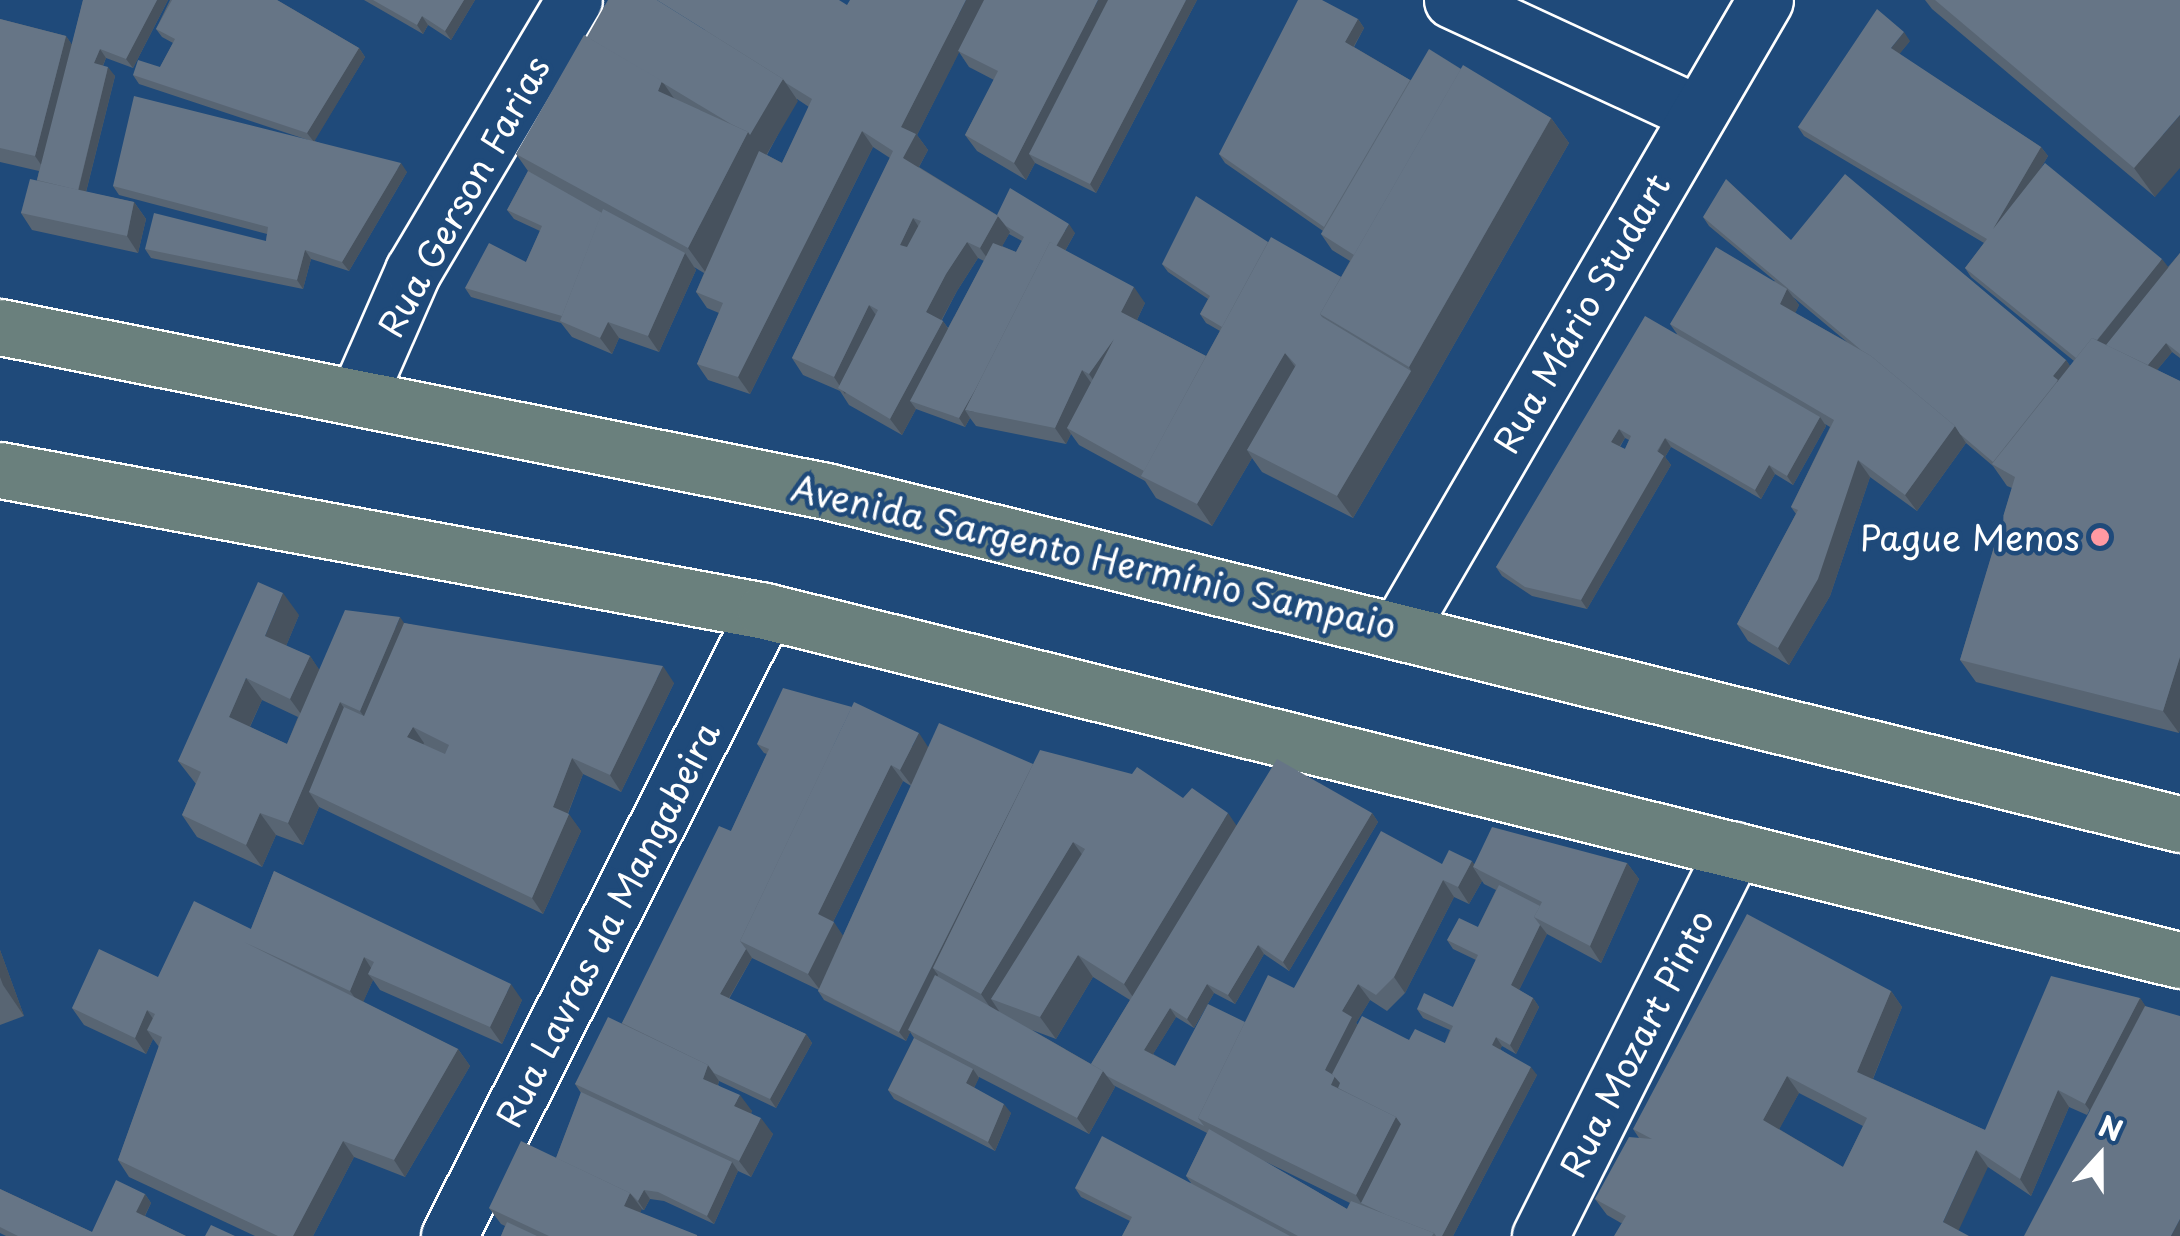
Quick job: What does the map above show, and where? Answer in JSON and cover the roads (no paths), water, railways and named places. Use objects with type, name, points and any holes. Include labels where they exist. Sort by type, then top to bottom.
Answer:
[{"type":"main road","name":"Avenida Sargento Hermínio Sampaio","points":[[0,327],[826,491],[1400,628],[2180,824]]},
{"type":"main road","points":[[0,470],[764,612],[2180,960]]},
{"type":"street","name":"Rua Gerson Farias","points":[[358,396],[413,271],[574,0]]},
{"type":"street","points":[[1452,0],[1696,114]]},
{"type":"street","name":"Rua Mário Studart","points":[[1400,628],[1765,0]]},
{"type":"street","name":"Rua Lavras da Mangabeira","points":[[449,1236],[764,612]]},
{"type":"street","name":"Rua Mozart Pinto","points":[[1540,1236],[1733,850]]},
{"type":"place","name":"Pague Menos","points":[[2100,537]]}]
